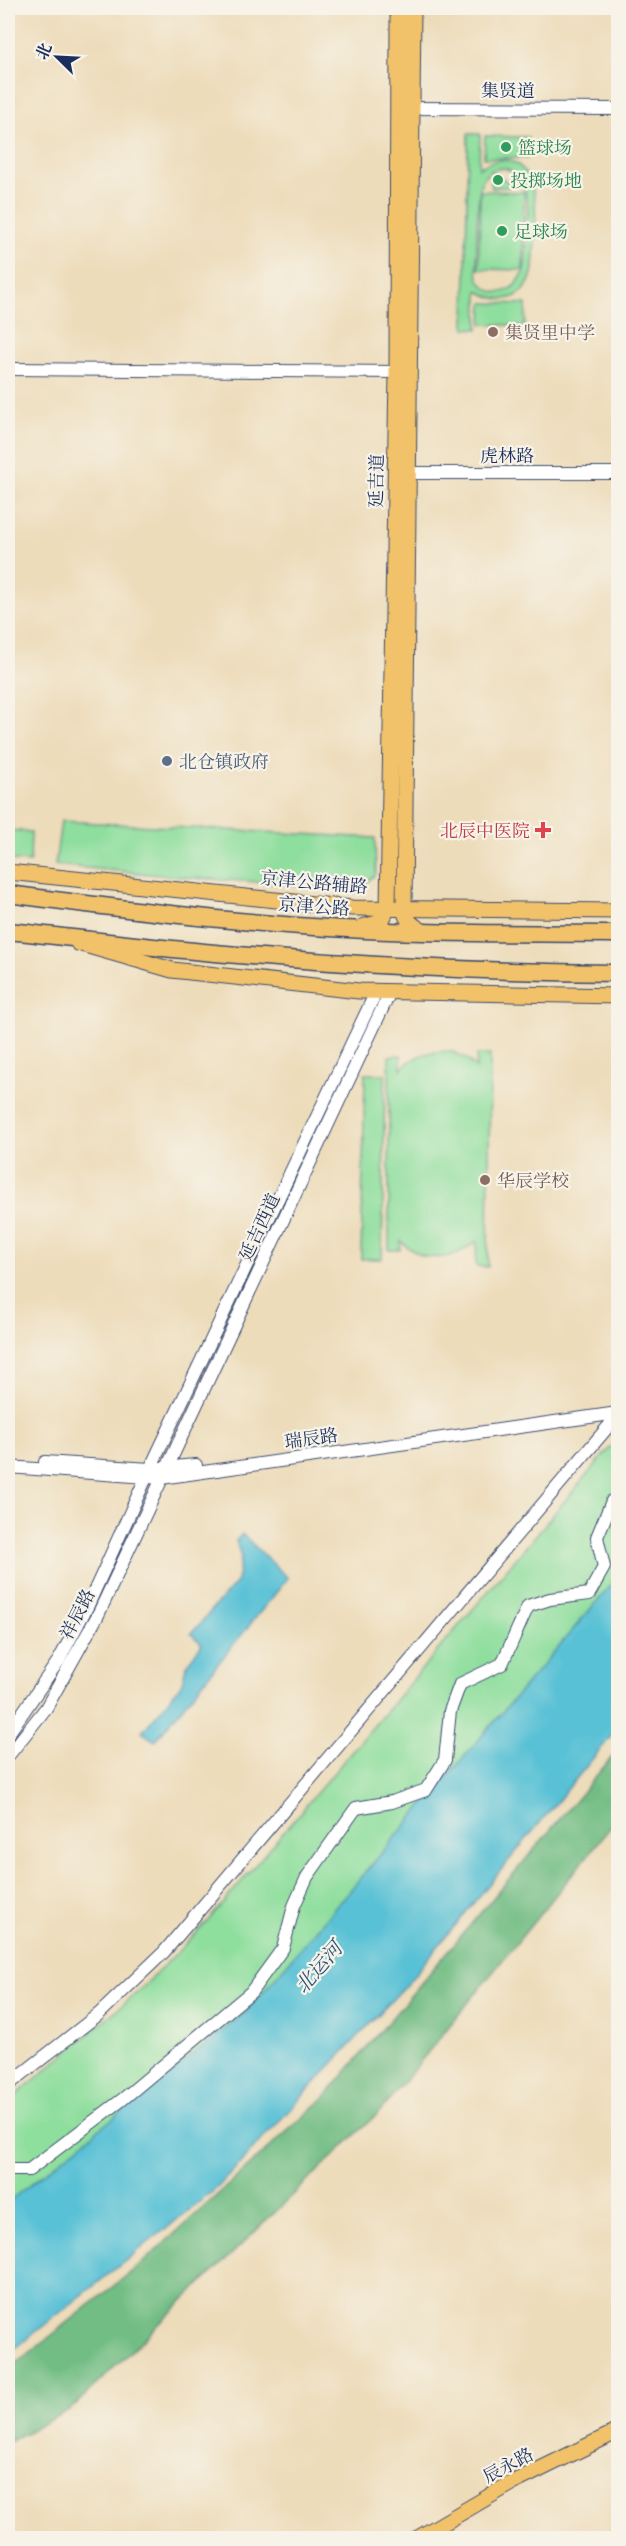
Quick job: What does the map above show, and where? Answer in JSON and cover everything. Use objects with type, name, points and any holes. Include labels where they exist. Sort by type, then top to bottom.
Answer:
[{"type":"highway","name":"京津公路","points":[[8,894],[114,908],[350,929],[618,934]]},
{"type":"highway","points":[[8,931],[213,953],[348,963],[462,970],[618,973]]},
{"type":"main road","name":"延吉道","points":[[399,8],[404,105],[402,473],[404,909]]},
{"type":"main road","name":"延吉道","points":[[388,908],[402,473],[397,372],[404,105],[413,8]]},
{"type":"main road","name":"京津公路辅路","points":[[8,872],[352,908],[618,911]]},
{"type":"main road","points":[[350,929],[381,922],[388,908]]},
{"type":"main road","points":[[404,909],[409,923],[424,932]]},
{"type":"main road","points":[[52,936],[172,970],[383,992],[618,996]]},
{"type":"main road","name":"辰永路","points":[[418,2538],[512,2483],[618,2432]]},
{"type":"street","name":"集贤道","points":[[404,105],[618,103]]},
{"type":"street","name":"集贤道","points":[[404,105],[618,109]]},
{"type":"street","points":[[8,369],[397,372]]},
{"type":"street","name":"虎林路","points":[[402,473],[618,473]]},
{"type":"street","name":"延吉西道","points":[[164,1473],[383,992]]},
{"type":"street","name":"延吉西道","points":[[148,1474],[383,992]]},
{"type":"street","name":"瑞辰路","points":[[188,1470],[618,1405]]},
{"type":"street","points":[[8,2085],[99,2014],[164,1952],[618,1414]]},
{"type":"street","name":"瑞辰路","points":[[8,1467],[164,1473],[618,1414]]},
{"type":"street","name":"瑞辰路","points":[[8,1460],[148,1474]]},
{"type":"street","points":[[149,1506],[164,1488],[188,1470]]},
{"type":"street","points":[[136,1499],[164,1473]]},
{"type":"street","name":"祥辰路","points":[[8,1756],[46,1708],[72,1664],[98,1615],[164,1473]]},
{"type":"street","name":"祥辰路","points":[[8,1734],[59,1660],[88,1605],[148,1474]]},
{"type":"street","points":[[8,2170],[29,2170],[123,2098],[251,1992],[283,1948],[294,1906],[307,1877],[356,1808],[392,1802],[426,1790],[445,1760],[450,1710],[460,1684],[502,1664],[528,1606],[550,1599],[590,1594],[604,1567],[597,1537],[612,1501],[618,1499]]},
{"type":"green space","points":[[468,134],[480,134],[479,168],[494,161],[510,161],[521,168],[529,178],[533,192],[536,225],[533,269],[525,288],[513,297],[496,298],[478,291],[478,329],[465,328]],"holes":[[[503,168],[514,173],[526,194],[528,208],[525,264],[523,273],[513,287],[506,291],[491,291],[478,278],[478,211],[481,186],[483,179],[494,170]]]},
{"type":"green space","name":"篮球场","points":[[485,136],[528,137],[527,158],[484,158]]},
{"type":"green space","name":"投掷场地","points":[[494,174],[516,186],[492,188],[491,182]]},
{"type":"green space","name":"足球场","points":[[480,191],[524,192],[523,270],[479,269]]},
{"type":"green space","points":[[483,303],[526,304],[525,326],[482,324]]},
{"type":"green space","points":[[61,821],[375,838],[376,874],[360,888],[192,878],[55,865]]},
{"type":"green space","points":[[8,830],[31,832],[30,862],[8,860]]},
{"type":"green space","points":[[451,1051],[467,1059],[476,1068],[477,1055],[490,1055],[488,1267],[476,1266],[477,1241],[458,1253],[439,1258],[419,1254],[401,1241],[400,1250],[389,1250],[389,1056],[401,1055],[401,1069],[424,1054]]},
{"type":"green space","points":[[365,1074],[385,1074],[382,1259],[361,1259]]},
{"type":"green space","points":[[618,1442],[618,1577],[246,2013],[8,2202],[8,2102],[139,1991],[207,1922],[609,1449]]},
{"type":"green space","points":[[618,1750],[618,1818],[381,2110],[71,2409],[8,2442],[8,2370],[140,2265],[325,2097]]},
{"type":"water","points":[[242,1534],[288,1578],[155,1741],[142,1732],[181,1685],[187,1664],[202,1644],[191,1634],[237,1581],[241,1557],[236,1541]]},
{"type":"water","name":"北运河","points":[[618,1577],[618,1728],[406,1985],[217,2188],[8,2354],[8,2202],[245,2013]]},
{"type":"place","name":"篮球场","points":[[506,147]]},
{"type":"place","name":"投掷场地","points":[[498,180]]},
{"type":"place","name":"足球场","points":[[502,231]]},
{"type":"place","name":"集贤里中学","points":[[493,332]]},
{"type":"place","name":"北仓镇政府","points":[[167,761]]},
{"type":"place","name":"北辰中医院","points":[[543,830]]},
{"type":"place","name":"华辰学校","points":[[485,1180]]}]
